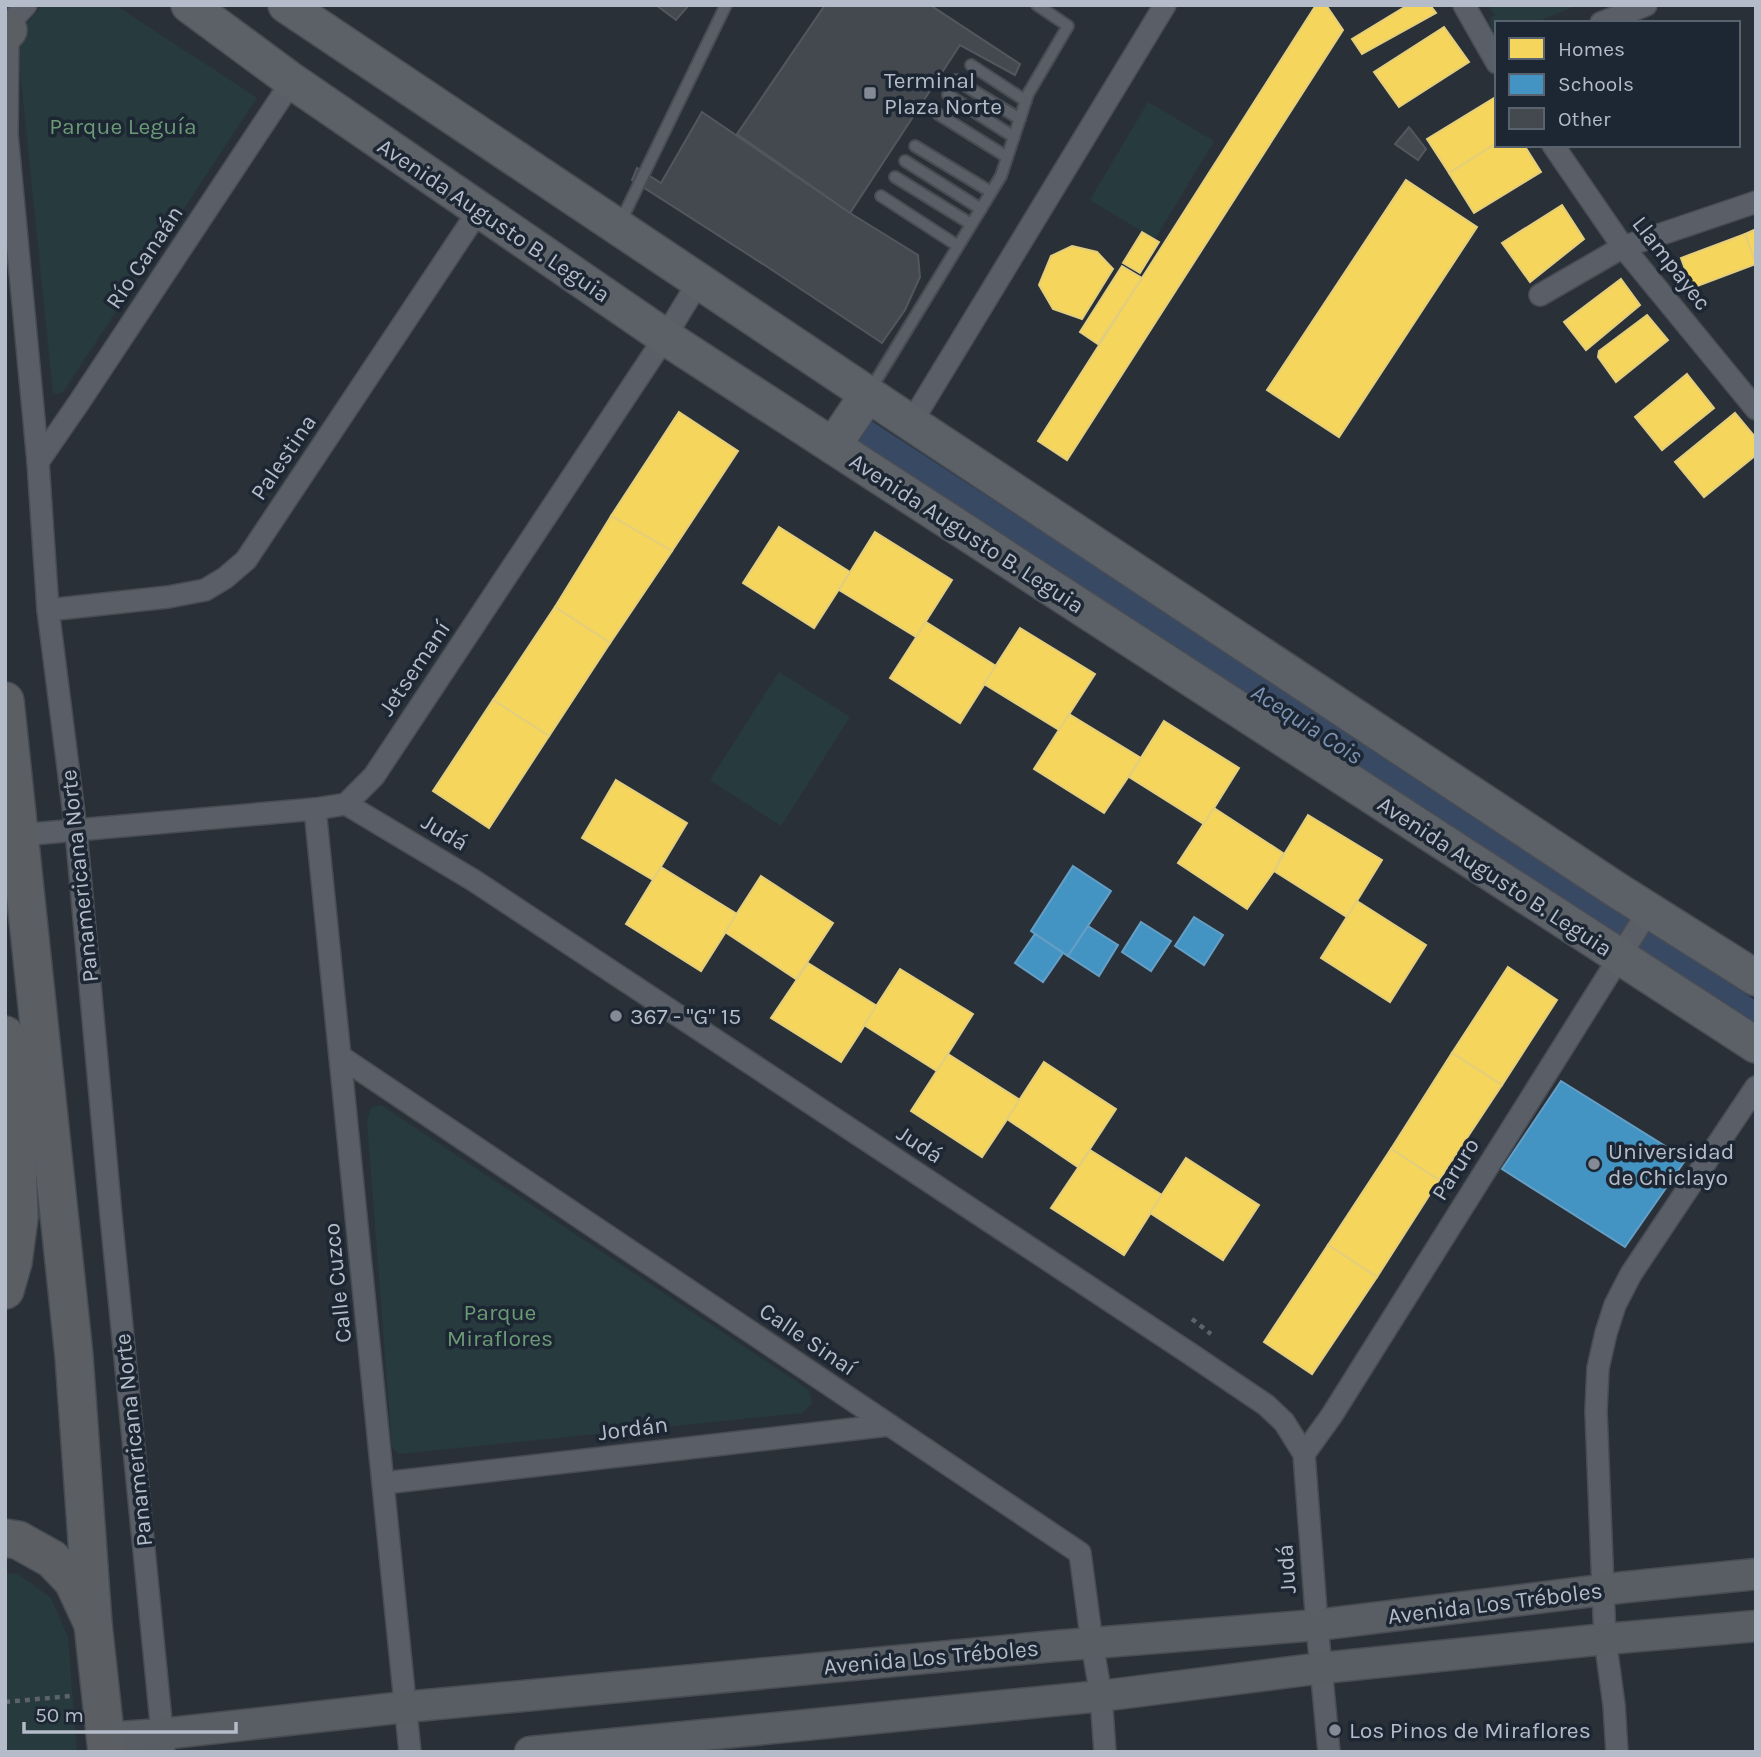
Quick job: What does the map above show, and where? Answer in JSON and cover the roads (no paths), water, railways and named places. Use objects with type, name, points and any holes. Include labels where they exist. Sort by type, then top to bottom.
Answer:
[{"type":"highway","points":[[5,701],[74,1356],[93,1624],[106,1745]]},
{"type":"highway","points":[[5,1035],[17,1160],[19,1217],[13,1262],[5,1290]]},
{"type":"highway","points":[[5,1538],[18,1541],[52,1559],[73,1581],[93,1624]]},
{"type":"main road","name":"Avenida Augusto B. Leguia","points":[[189,5],[292,81],[665,337],[1756,1045]]},
{"type":"main road","points":[[286,5],[1648,911],[1756,978]]},
{"type":"main road","points":[[833,446],[868,394]]},
{"type":"main road","name":"Avenida Los Tréboles","points":[[106,1745],[163,1743],[405,1707],[1092,1643],[1317,1625],[1756,1574]]},
{"type":"main road","name":"Avenida Los Tréboles","points":[[530,1752],[1101,1696],[1322,1668],[1756,1626]]},
{"type":"street","points":[[911,423],[1165,5]]},
{"type":"street","points":[[1464,5],[1495,59]]},
{"type":"street","points":[[1606,21],[1646,5]]},
{"type":"street","name":"Panamericana Norte","points":[[13,23],[7,134],[38,461],[48,610],[76,830],[112,1230],[163,1743]]},
{"type":"street","name":"Río Canaán","points":[[38,461],[292,81]]},
{"type":"street","name":"Llampayec","points":[[1554,147],[1623,247],[1756,409]]},
{"type":"street","points":[[1540,295],[1623,247],[1756,202]]},
{"type":"street","name":"Palestina","points":[[48,610],[168,597],[205,590],[225,578],[246,560],[480,210]]},
{"type":"street","name":"Jetsemaní","points":[[346,804],[374,776],[665,337],[699,281]]},
{"type":"street","points":[[20,835],[346,804]]},
{"type":"street","name":"Judá","points":[[346,804],[484,888],[1255,1397],[1284,1422],[1304,1454],[1329,1752]]},
{"type":"street","name":"Calle Cuzco","points":[[315,809],[410,1752]]},
{"type":"street","name":"Paruro","points":[[1304,1454],[1332,1415],[1648,911]]},
{"type":"street","name":"Calle Sinaí","points":[[341,1057],[1080,1553],[1101,1696],[1105,1752]]},
{"type":"street","points":[[1617,1752],[1605,1639],[1596,1411],[1598,1368],[1615,1305],[1631,1274],[1756,1087]]},
{"type":"street","name":"Jordán","points":[[384,1483],[889,1425]]},
{"type":"lane","points":[[618,227],[726,5]]},
{"type":"lane","points":[[868,394],[1001,176],[1026,101],[1068,26],[1037,5]]},
{"type":"lane","points":[[971,65],[1026,101]]},
{"type":"lane","points":[[956,80],[1020,119]]},
{"type":"lane","points":[[948,95],[1014,137]]},
{"type":"lane","points":[[938,114],[1007,157]]},
{"type":"lane","points":[[915,146],[991,192]]},
{"type":"lane","points":[[905,162],[981,209]]},
{"type":"lane","points":[[895,177],[971,224]]},
{"type":"lane","points":[[881,196],[958,246]]},
{"type":"waterway","name":"Acequia Cois","points":[[858,430],[1532,869],[1756,1019]]},
{"type":"place","name":"Terminal Plaza Norte","points":[[870,93]]},
{"type":"place","name":"367 - \"G\" 15","points":[[616,1016]]},
{"type":"place","name":"Universidad de Chiclayo","points":[[1594,1164]]},
{"type":"place","name":"Los Pinos de Miraflores","points":[[1335,1730]]},
{"type":"park label","name":"Parque Leguía","points":[[123,126]]},
{"type":"park label","name":"Parque Miraflores","points":[[500,1325]]}]
